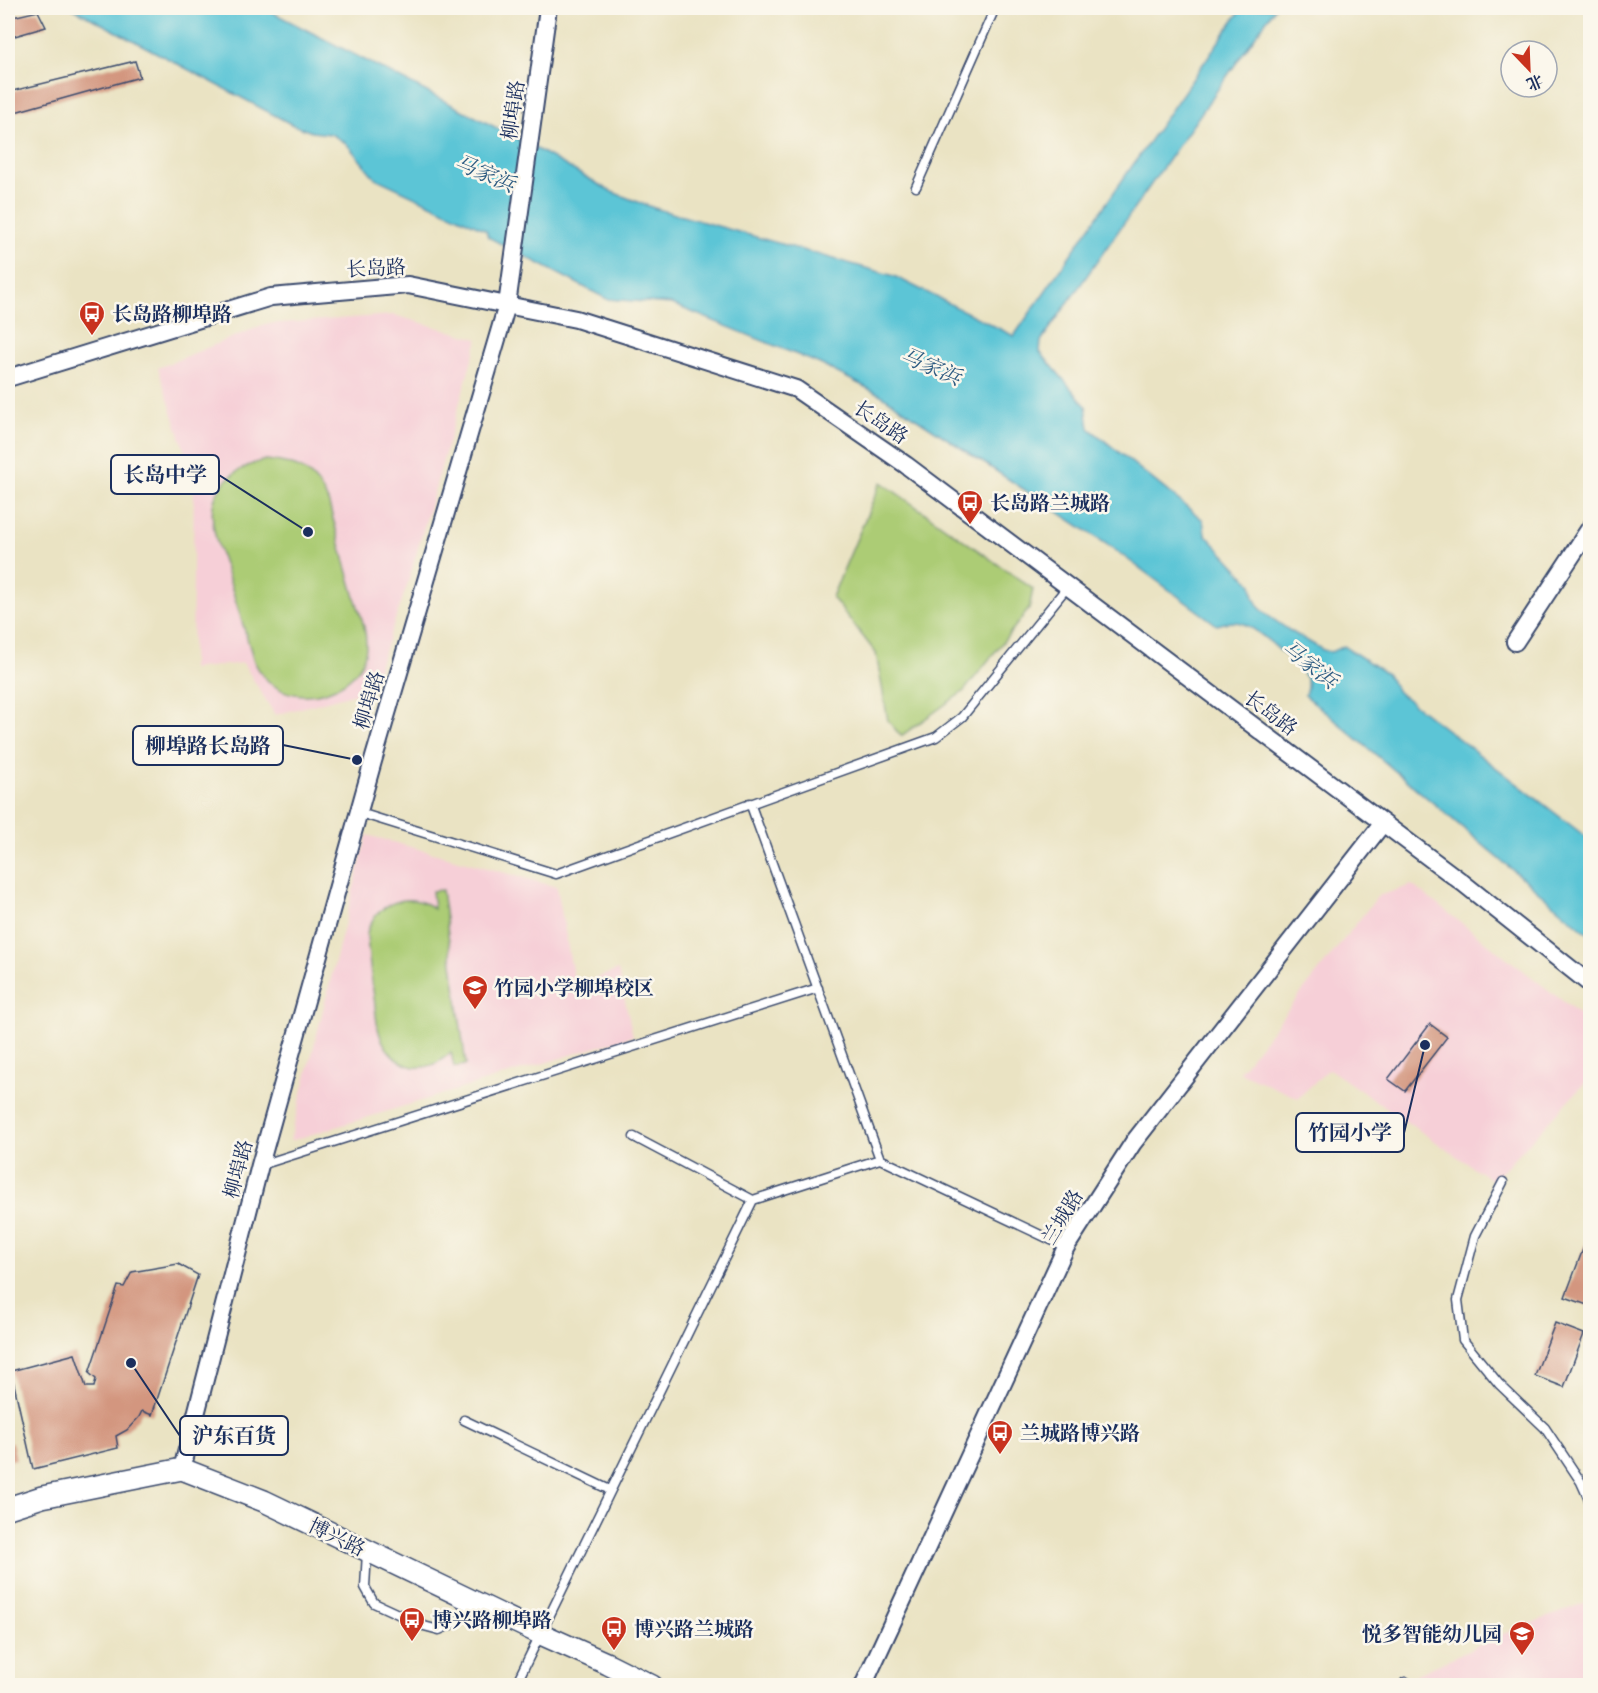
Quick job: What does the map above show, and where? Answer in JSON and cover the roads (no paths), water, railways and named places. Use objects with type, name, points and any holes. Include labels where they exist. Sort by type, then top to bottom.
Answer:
[{"type":"street","name":"柳埠路","points":[[182,1469],[260,1165],[373,761],[507,305],[548,8]]},
{"type":"street","name":"长岛路","points":[[8,378],[271,297],[408,285],[576,319],[796,389],[906,465],[1068,586],[1463,883],[1590,984]]},
{"type":"street","points":[[1515,642],[1590,528]]},
{"type":"street","name":"兰城路","points":[[863,1686],[1066,1247],[1133,1143],[1383,823]]},
{"type":"street","points":[[8,1508],[42,1497],[182,1469]]},
{"type":"street","name":"博兴路","points":[[182,1469],[264,1501],[652,1686]]},
{"type":"lane","points":[[916,188],[995,8]]},
{"type":"lane","points":[[360,813],[556,874],[936,737],[962,717],[1068,586]]},
{"type":"lane","points":[[750,803],[880,1159]]},
{"type":"lane","points":[[260,1165],[818,988]]},
{"type":"lane","points":[[634,1137],[753,1200],[880,1159],[1066,1247]]},
{"type":"lane","points":[[1503,1182],[1474,1236],[1458,1300],[1464,1340],[1499,1384],[1545,1428],[1581,1482],[1590,1502]]},
{"type":"lane","points":[[515,1686],[753,1200]]},
{"type":"lane","points":[[464,1420],[610,1491]]},
{"type":"lane","points":[[367,1551],[365,1587],[374,1603],[424,1626],[439,1630],[455,1623],[476,1603]]},
{"type":"water","name":"马家浜","points":[[72,8],[264,8],[526,143],[612,192],[654,208],[894,276],[1014,336],[1242,8],[1275,8],[1041,341],[1040,352],[1086,406],[1089,428],[1203,520],[1205,534],[1252,584],[1254,598],[1267,615],[1323,650],[1331,652],[1344,646],[1387,674],[1398,692],[1590,840],[1590,935],[1305,695],[1307,681],[1304,675],[1259,633],[1237,622],[1217,625],[1111,547],[881,395],[820,364],[672,304],[607,299],[488,237],[486,230],[375,178],[346,143],[331,134],[312,132],[293,125]]},
{"type":"place","name":"长岛路柳埠路","points":[[92,337]]},
{"type":"place","name":"长岛路兰城路","points":[[970,526]]},
{"type":"place","name":"长岛中学","points":[[308,532]]},
{"type":"place","name":"柳埠路长岛路","points":[[357,760]]},
{"type":"place","name":"竹园小学柳埠校区","points":[[475,1011]]},
{"type":"place","name":"竹园小学","points":[[1425,1045]]},
{"type":"place","name":"沪东百货","points":[[131,1363]]},
{"type":"place","name":"兰城路博兴路","points":[[1000,1456]]},
{"type":"place","name":"博兴路柳埠路","points":[[412,1643]]},
{"type":"place","name":"博兴路兰城路","points":[[614,1652]]},
{"type":"place","name":"悦多智能幼儿园","points":[[1522,1657]]}]
